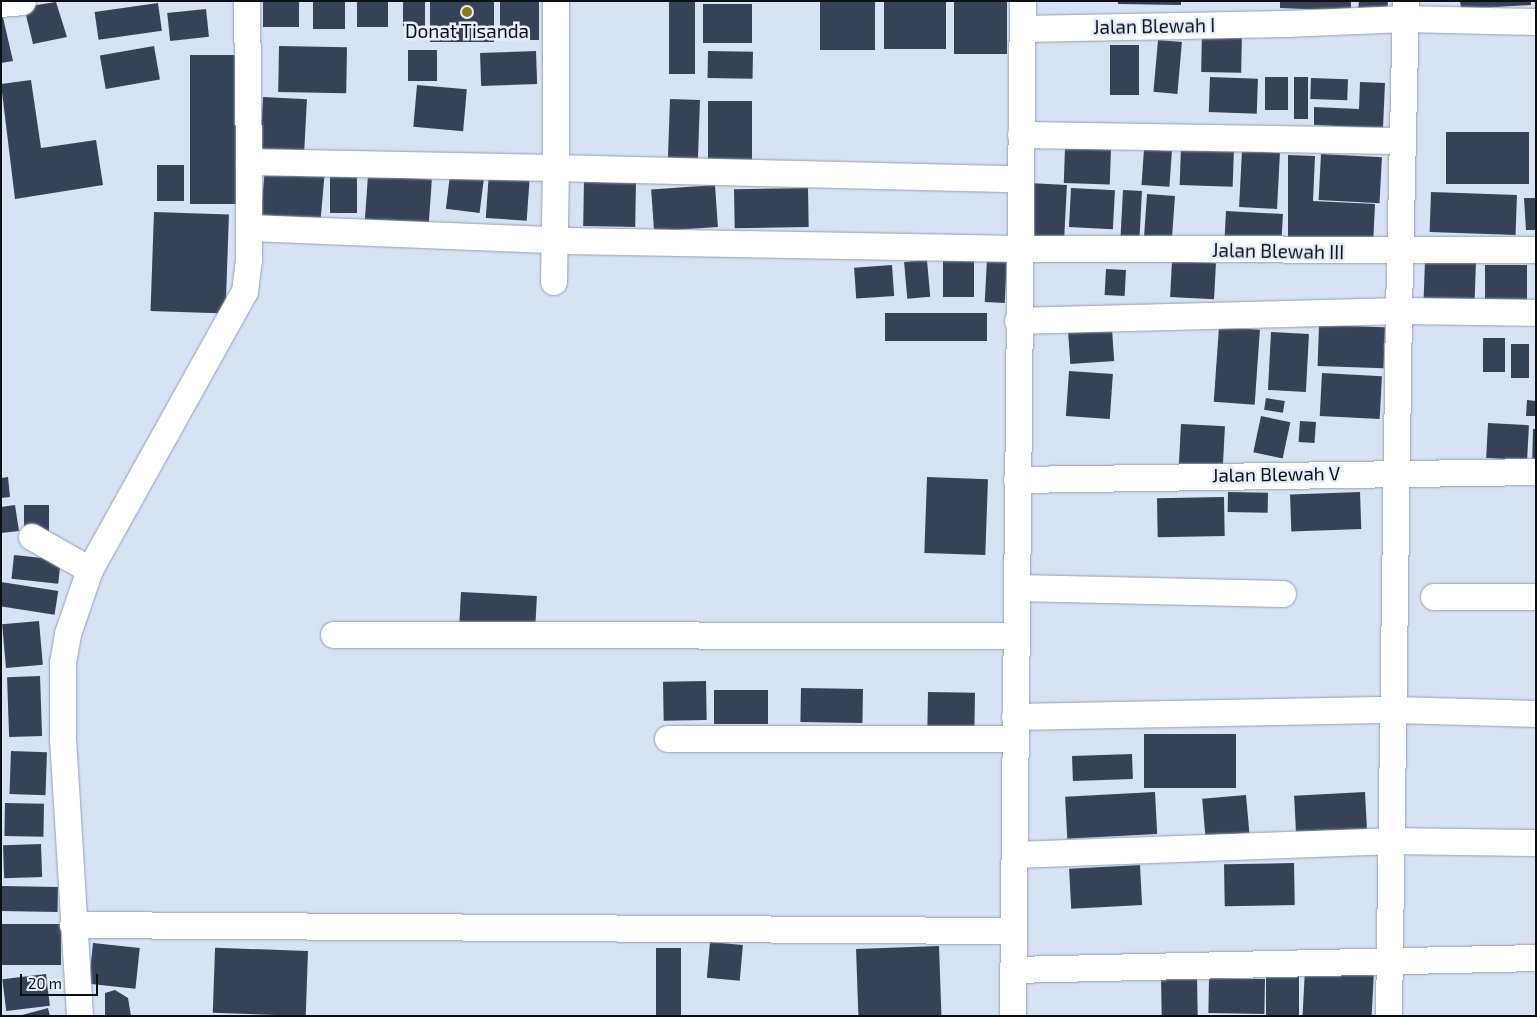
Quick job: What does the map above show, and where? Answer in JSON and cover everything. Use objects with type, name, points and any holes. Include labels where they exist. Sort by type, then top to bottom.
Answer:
[{"type":"street","points":[[1,3],[22,1]]},
{"type":"street","points":[[80,1016],[73,925],[63,663],[90,570],[238,309],[248,276],[250,228],[247,1]]},
{"type":"street","points":[[554,282],[556,1]]},
{"type":"street","points":[[1013,1016],[1016,855],[1015,636],[1018,588],[1018,321],[1023,1]]},
{"type":"street","points":[[1389,1016],[1389,841],[1394,710],[1400,141],[1405,10]]},
{"type":"street","name":"Jalan Blewah I","points":[[1023,29],[1286,24],[1405,10],[1536,22]]},
{"type":"street","points":[[1021,135],[1400,141]]},
{"type":"street","points":[[249,162],[1020,179]]},
{"type":"street","name":"Jalan Blewah III","points":[[250,228],[555,240],[1020,249],[1399,253],[1536,250]]},
{"type":"street","points":[[1018,321],[1399,311],[1536,313]]},
{"type":"street","name":"Jalan Blewah V","points":[[1017,480],[1396,471],[1536,472]]},
{"type":"street","points":[[32,537],[90,570]]},
{"type":"street","points":[[1018,588],[1283,594]]},
{"type":"street","points":[[1434,597],[1536,597]]},
{"type":"street","points":[[334,634],[1015,636]]},
{"type":"street","points":[[668,738],[1016,728],[1394,710],[1536,714]]},
{"type":"street","points":[[1016,855],[1389,841],[1536,842]]},
{"type":"street","points":[[73,925],[1014,931]]},
{"type":"street","points":[[1013,970],[1536,958]]},
{"type":"building","points":[[263,1],[299,1],[299,27],[263,27]]},
{"type":"building","points":[[313,1],[345,1],[345,29],[313,29]]},
{"type":"building","points":[[357,1],[388,1],[388,27],[357,27]]},
{"type":"building","points":[[403,1],[425,1],[425,26],[403,26]]},
{"type":"building","points":[[430,1],[494,1],[494,42],[430,42]]},
{"type":"building","points":[[500,1],[539,1],[539,40],[500,40]]},
{"type":"building","points":[[669,1],[695,1],[695,74],[669,74]]},
{"type":"building","points":[[820,1],[875,1],[875,50],[820,50]]},
{"type":"building","points":[[884,1],[946,1],[946,49],[884,49]]},
{"type":"building","points":[[954,1],[1007,1],[1007,54],[954,54]]},
{"type":"building","points":[[1118,1],[1181,1],[1181,5],[1118,4]]},
{"type":"building","points":[[1280,1],[1351,1],[1351,11],[1280,8]]},
{"type":"building","points":[[1359,1],[1388,1],[1387,13],[1358,10]]},
{"type":"building","points":[[1460,1],[1531,1],[1531,5],[1461,9]]},
{"type":"building","points":[[56,2],[67,37],[33,44],[24,7]]},
{"type":"building","points":[[158,3],[162,31],[99,40],[95,12]]},
{"type":"building","points":[[703,4],[752,4],[752,43],[703,43]]},
{"type":"building","points":[[1,9],[13,61],[1,63]]},
{"type":"building","points":[[206,9],[209,37],[170,41],[167,13]]},
{"type":"building","points":[[1202,28],[1242,29],[1241,73],[1201,72]]},
{"type":"building","points":[[1158,40],[1182,42],[1177,94],[1153,92]]},
{"type":"building","points":[[1110,45],[1139,45],[1139,95],[1110,95]]},
{"type":"building","points":[[154,46],[160,79],[106,89],[100,56]]},
{"type":"building","points":[[279,46],[347,47],[346,93],[278,92]]},
{"type":"building","points":[[408,50],[437,50],[437,81],[408,81]]},
{"type":"building","points":[[536,51],[537,84],[481,86],[480,53]]},
{"type":"building","points":[[708,51],[753,52],[753,79],[708,78]]},
{"type":"building","points":[[190,55],[236,55],[236,204],[190,204]]},
{"type":"building","points":[[1210,77],[1258,79],[1257,114],[1209,112]]},
{"type":"building","points":[[1265,77],[1288,77],[1288,110],[1265,110]]},
{"type":"building","points":[[1294,77],[1308,77],[1308,119],[1294,119]]},
{"type":"building","points":[[1311,78],[1348,79],[1347,100],[1310,99]]},
{"type":"building","points":[[31,80],[41,148],[96,140],[103,185],[15,199],[1,84]]},
{"type":"building","points":[[1360,82],[1385,83],[1383,128],[1314,125],[1314,107],[1359,109]]},
{"type":"building","points":[[417,85],[467,89],[463,131],[413,127]]},
{"type":"building","points":[[263,97],[307,99],[304,157],[260,155]]},
{"type":"building","points":[[670,99],[700,100],[698,162],[668,161]]},
{"type":"building","points":[[708,101],[752,101],[752,165],[708,165]]},
{"type":"building","points":[[1446,132],[1529,132],[1529,184],[1446,184]]},
{"type":"building","points":[[1181,147],[1234,149],[1233,187],[1180,185]]},
{"type":"building","points":[[1065,148],[1111,150],[1110,185],[1064,183]]},
{"type":"building","points":[[1144,149],[1172,151],[1169,187],[1141,185]]},
{"type":"building","points":[[1242,151],[1280,153],[1277,209],[1239,207]]},
{"type":"building","points":[[1321,154],[1382,157],[1380,203],[1319,200]]},
{"type":"building","points":[[1288,155],[1315,156],[1313,201],[1375,204],[1373,246],[1288,242]]},
{"type":"building","points":[[157,165],[184,165],[184,201],[157,201]]},
{"type":"building","points":[[265,167],[325,172],[321,221],[261,216]]},
{"type":"building","points":[[489,172],[530,175],[527,221],[486,218]]},
{"type":"building","points":[[330,175],[357,175],[357,213],[330,213]]},
{"type":"building","points":[[368,175],[432,179],[428,228],[365,224]]},
{"type":"building","points":[[450,175],[484,179],[480,213],[446,209]]},
{"type":"building","points":[[584,180],[636,181],[635,227],[583,226]]},
{"type":"building","points":[[1029,183],[1067,185],[1064,238],[1026,236]]},
{"type":"building","points":[[715,185],[718,227],[654,231],[651,189]]},
{"type":"building","points":[[808,188],[809,227],[735,228],[734,189]]},
{"type":"building","points":[[1071,188],[1115,190],[1113,229],[1069,227]]},
{"type":"building","points":[[1123,190],[1142,191],[1140,237],[1121,236]]},
{"type":"building","points":[[1431,192],[1517,195],[1516,235],[1430,232]]},
{"type":"building","points":[[1147,194],[1175,196],[1172,245],[1144,243]]},
{"type":"building","points":[[1524,198],[1536,198],[1536,230],[1526,230]]},
{"type":"building","points":[[1226,211],[1283,214],[1281,249],[1224,246]]},
{"type":"building","points":[[154,212],[229,215],[225,314],[151,311]]},
{"type":"building","points":[[943,255],[974,255],[974,297],[943,297]]},
{"type":"building","points":[[987,259],[1007,260],[1005,303],[985,302]]},
{"type":"building","points":[[927,260],[930,297],[907,299],[904,262]]},
{"type":"building","points":[[1425,260],[1476,262],[1475,303],[1424,301]]},
{"type":"building","points":[[1172,261],[1216,263],[1214,299],[1170,297]]},
{"type":"building","points":[[892,265],[894,296],[856,299],[854,268]]},
{"type":"building","points":[[1485,265],[1527,265],[1527,300],[1485,300]]},
{"type":"building","points":[[1106,269],[1126,270],[1125,296],[1105,295]]},
{"type":"building","points":[[885,313],[987,313],[987,341],[885,341]]},
{"type":"building","points":[[1319,325],[1385,327],[1384,368],[1318,366]]},
{"type":"building","points":[[1219,327],[1260,330],[1255,405],[1214,402]]},
{"type":"building","points":[[1112,329],[1114,361],[1070,364],[1068,332]]},
{"type":"building","points":[[1271,332],[1309,334],[1306,392],[1268,390]]},
{"type":"building","points":[[1483,338],[1505,338],[1505,372],[1483,372]]},
{"type":"building","points":[[1511,344],[1529,344],[1529,378],[1511,378]]},
{"type":"building","points":[[1069,371],[1113,374],[1110,419],[1066,416]]},
{"type":"building","points":[[1322,373],[1382,376],[1380,419],[1320,416]]},
{"type":"building","points":[[1266,398],[1285,401],[1283,413],[1264,410]]},
{"type":"building","points":[[1527,400],[1536,401],[1536,416],[1526,416]]},
{"type":"building","points":[[1261,416],[1290,422],[1283,458],[1253,452]]},
{"type":"building","points":[[1300,421],[1316,422],[1314,443],[1299,442]]},
{"type":"building","points":[[1488,423],[1529,425],[1527,460],[1486,458]]},
{"type":"building","points":[[1181,424],[1225,426],[1223,468],[1179,466]]},
{"type":"building","points":[[1533,429],[1536,429],[1536,467],[1532,467]]},
{"type":"building","points":[[8,477],[10,497],[1,498],[1,478]]},
{"type":"building","points":[[927,477],[988,479],[985,555],[924,553]]},
{"type":"building","points":[[1228,492],[1268,493],[1268,513],[1228,512]]},
{"type":"building","points":[[1360,492],[1361,529],[1291,531],[1290,494]]},
{"type":"building","points":[[1224,497],[1225,536],[1158,537],[1157,498]]},
{"type":"building","points":[[15,505],[19,531],[1,533],[1,507]]},
{"type":"building","points":[[24,505],[49,505],[49,535],[24,535]]},
{"type":"building","points":[[14,555],[61,560],[58,584],[11,579]]},
{"type":"building","points":[[1,582],[58,591],[55,615],[1,606]]},
{"type":"building","points":[[461,592],[537,596],[535,633],[459,629]]},
{"type":"building","points":[[39,621],[43,665],[6,668],[2,624]]},
{"type":"building","points":[[40,676],[42,736],[9,737],[7,677]]},
{"type":"building","points":[[706,681],[707,720],[664,721],[663,682]]},
{"type":"building","points":[[801,688],[863,689],[862,723],[800,722]]},
{"type":"building","points":[[714,690],[768,690],[768,724],[714,724]]},
{"type":"building","points":[[928,692],[975,693],[974,728],[927,727]]},
{"type":"building","points":[[1144,734],[1236,734],[1236,788],[1144,788]]},
{"type":"building","points":[[11,751],[47,752],[45,795],[9,794]]},
{"type":"building","points":[[1132,754],[1133,779],[1073,781],[1072,756]]},
{"type":"building","points":[[1155,792],[1157,834],[1067,839],[1065,797]]},
{"type":"building","points":[[1365,792],[1367,834],[1296,838],[1294,796]]},
{"type":"building","points":[[1246,795],[1249,833],[1205,837],[1202,799]]},
{"type":"building","points":[[5,803],[44,804],[43,837],[4,836]]},
{"type":"building","points":[[41,844],[42,877],[4,878],[3,845]]},
{"type":"building","points":[[1294,863],[1295,905],[1225,906],[1224,864]]},
{"type":"building","points":[[1140,865],[1142,905],[1071,909],[1069,869]]},
{"type":"building","points":[[1,886],[58,887],[58,912],[1,911]]},
{"type":"building","points":[[2,924],[61,924],[61,965],[2,965]]},
{"type":"building","points":[[710,942],[743,945],[740,981],[707,978]]},
{"type":"building","points":[[93,943],[140,948],[135,989],[89,984]]},
{"type":"building","points":[[939,946],[941,1016],[858,1016],[856,949]]},
{"type":"building","points":[[215,948],[308,951],[306,1016],[213,1013]]},
{"type":"building","points":[[656,948],[681,948],[681,1016],[656,1016]]},
{"type":"building","points":[[1266,968],[1299,968],[1299,1016],[1266,1016]]},
{"type":"building","points":[[1305,969],[1374,973],[1372,1016],[1303,1016]]},
{"type":"building","points":[[46,974],[50,1006],[6,1011],[2,979]]},
{"type":"building","points":[[1197,975],[1198,1015],[1162,1016],[1161,976]]},
{"type":"building","points":[[1209,978],[1265,979],[1264,1014],[1208,1013]]},
{"type":"building","points":[[115,990],[128,998],[131,1016],[105,1016],[105,993]]},
{"type":"building","points":[[48,1008],[50,1016],[22,1016],[22,1015]]},
{"type":"place","name":"Donat Tisanda","points":[[467,12]]}]
